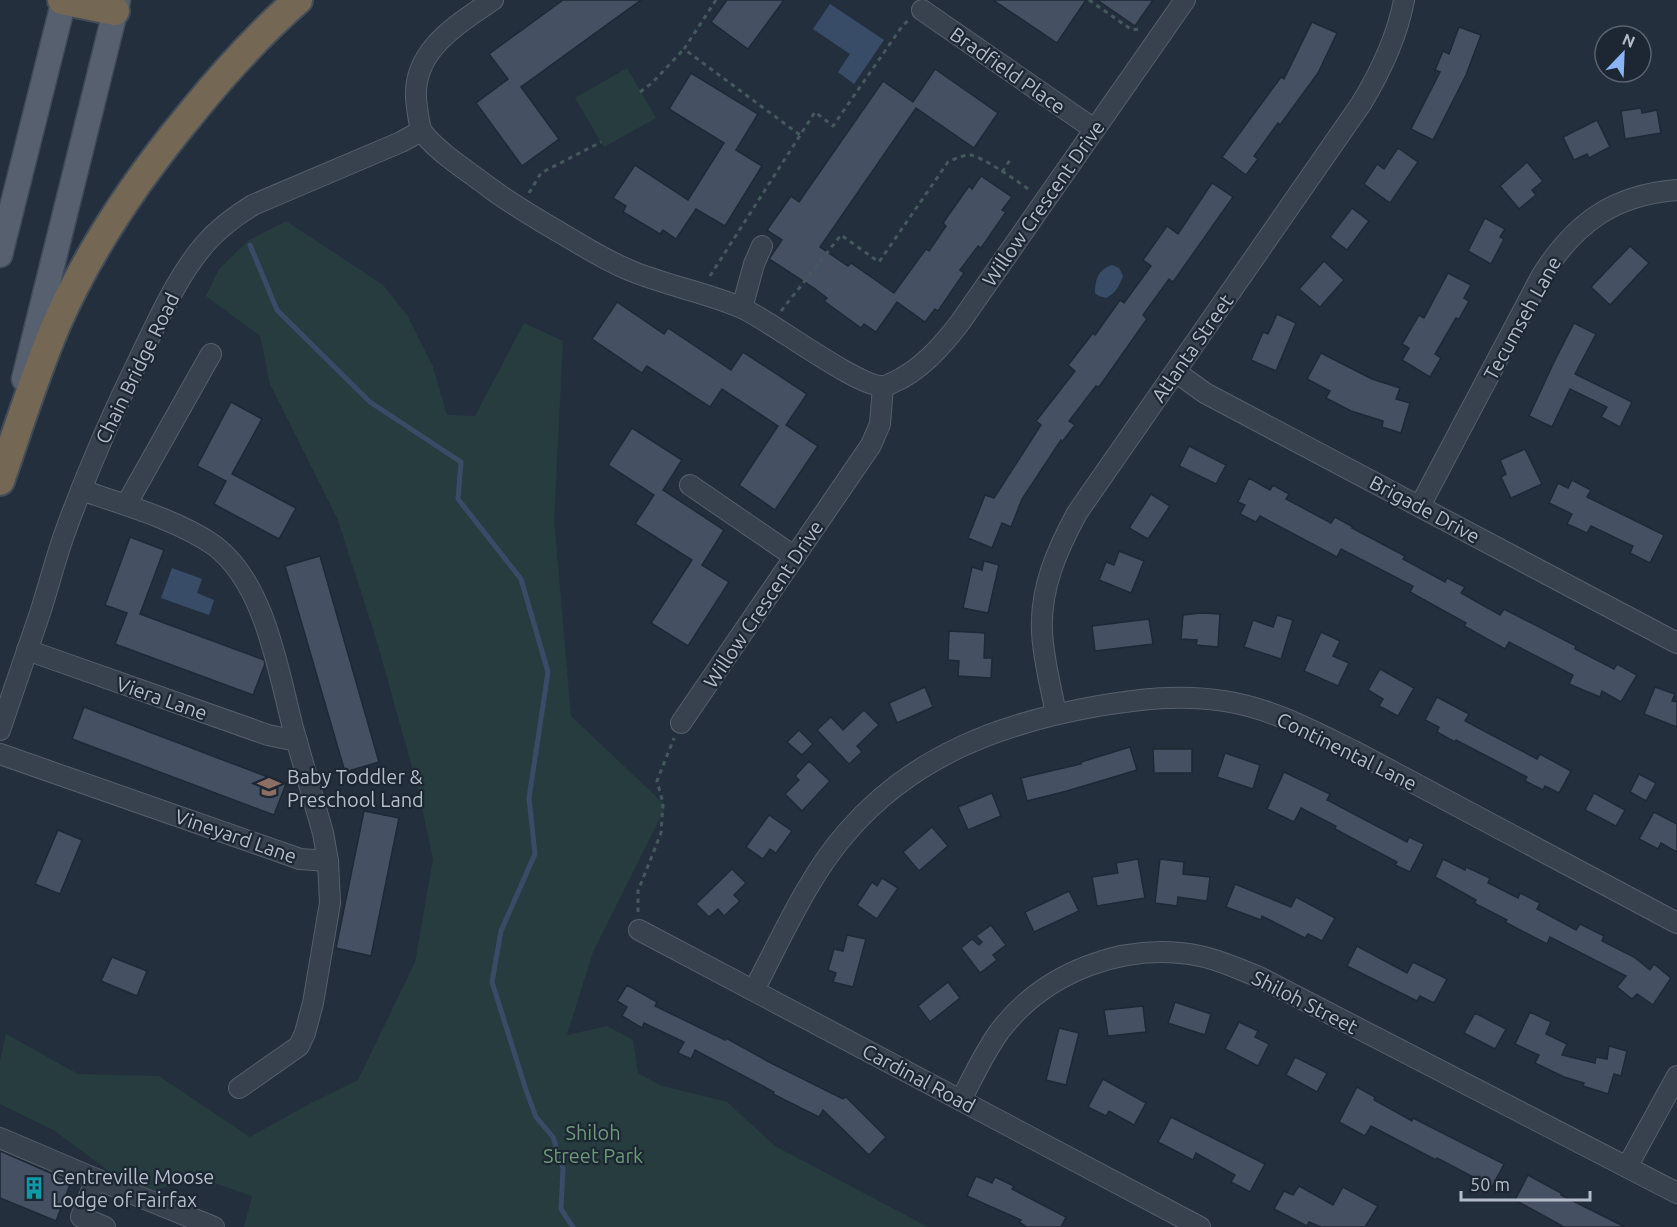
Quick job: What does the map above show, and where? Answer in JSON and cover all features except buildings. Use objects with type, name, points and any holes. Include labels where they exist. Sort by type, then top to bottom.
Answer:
[{"type":"highway","points":[[64,0],[116,6]]},
{"type":"highway","points":[[0,481],[57,324],[81,273],[119,211],[164,146],[219,78],[298,0]]},
{"type":"main road","points":[[0,255],[64,0]]},
{"type":"main road","points":[[0,474],[116,6]]},
{"type":"street","points":[[493,0],[447,33],[427,56],[417,80],[416,93],[421,131],[441,150],[519,208],[594,252],[624,268],[742,308],[772,324],[850,375],[883,387]]},
{"type":"street","name":"Willow Crescent Drive","points":[[681,723],[871,445],[880,424],[883,387],[918,368],[947,340],[1185,0]]},
{"type":"street","name":"Atlanta Street","points":[[1056,714],[1042,630],[1044,599],[1053,563],[1064,537],[1077,513],[1379,74],[1393,43],[1404,0]]},
{"type":"street","name":"Bradfield Place","points":[[922,10],[1094,129]]},
{"type":"street","name":"Chain Bridge Road","points":[[0,730],[58,551],[81,490],[114,411],[185,272],[206,244],[236,216],[254,205],[401,142],[421,131]]},
{"type":"street","name":"Tecumseh Lane","points":[[1420,506],[1553,258],[1576,233],[1612,206],[1644,194],[1677,190]]},
{"type":"street","points":[[742,308],[753,264],[762,246]]},
{"type":"street","points":[[126,505],[210,354]]},
{"type":"street","name":"Brigade Drive","points":[[1176,372],[1205,393],[1677,643]]},
{"type":"street","points":[[690,485],[795,556]]},
{"type":"street","points":[[81,490],[126,505],[192,532],[216,547],[239,570],[255,597],[268,632],[323,833],[328,861],[330,903],[313,1003],[305,1033],[299,1046],[239,1088]]},
{"type":"street","name":"Viera Lane","points":[[27,650],[268,735],[297,741]]},
{"type":"street","name":"Continental Lane","points":[[754,990],[824,863],[848,831],[876,802],[912,774],[949,751],[980,738],[1056,714],[1139,699],[1177,697],[1227,701],[1271,713],[1306,727],[1677,923]]},
{"type":"street","name":"Vineyard Lane","points":[[0,754],[300,859],[328,861]]},
{"type":"street","name":"Cardinal Road","points":[[639,930],[1200,1227]]},
{"type":"street","name":"Shiloh Street","points":[[961,1100],[984,1055],[999,1032],[1011,1017],[1049,986],[1079,970],[1111,959],[1148,953],[1182,953],[1221,962],[1257,976],[1677,1194]]},
{"type":"street","points":[[1627,1167],[1677,1076]]},
{"type":"street","points":[[0,1138],[214,1227]]},
{"type":"street","points":[[96,1179],[81,1217],[105,1227]]},
{"type":"path","points":[[640,92],[652,83],[684,49],[716,0]]},
{"type":"path","points":[[1089,0],[1132,30],[1147,29],[1159,37]]},
{"type":"path","points":[[699,293],[814,112],[833,126],[903,25],[922,10]]},
{"type":"path","points":[[684,49],[800,135]]},
{"type":"path","points":[[519,208],[541,173],[601,142]]},
{"type":"path","points":[[772,324],[841,236],[879,262],[948,162],[960,156],[972,155],[1046,200]]},
{"type":"path","points":[[1002,172],[1010,160]]},
{"type":"path","points":[[639,930],[638,891],[661,833],[663,803],[657,781],[681,723]]},
{"type":"green space","points":[[627,68],[656,118],[604,147],[575,98]]},
{"type":"green space","name":"Shiloh Street Park","points":[[286,221],[383,285],[407,315],[433,367],[447,415],[475,416],[524,323],[563,341],[554,519],[571,716],[666,806],[593,952],[567,1035],[607,1026],[633,1040],[638,1073],[662,1086],[727,1102],[775,1146],[928,1227],[244,1227],[252,1196],[197,1177],[141,1195],[55,1131],[0,1104],[0,1061],[6,1034],[78,1074],[159,1076],[250,1137],[358,1080],[415,962],[433,859],[417,785],[377,642],[338,520],[270,384],[260,336],[206,296],[219,269],[249,240]]},
{"type":"water","points":[[830,4],[884,40],[854,84],[838,72],[850,54],[813,29]]},
{"type":"water","points":[[1112,265],[1119,268],[1123,276],[1122,280],[1112,294],[1106,298],[1099,296],[1095,293],[1097,279],[1100,272]]},
{"type":"water","points":[[172,568],[202,579],[197,593],[214,600],[209,615],[161,598]]},
{"type":"waterway","points":[[250,245],[277,310],[370,402],[461,462],[458,499],[521,579],[548,672],[529,798],[535,854],[501,931],[492,982],[536,1117],[553,1137],[563,1168],[561,1209],[573,1227]]},
{"type":"place","name":"Baby Toddler & Preschool Land","points":[[269,787]]},
{"type":"place","name":"Centreville Moose Lodge of Fairfax","points":[[34,1188]]}]
